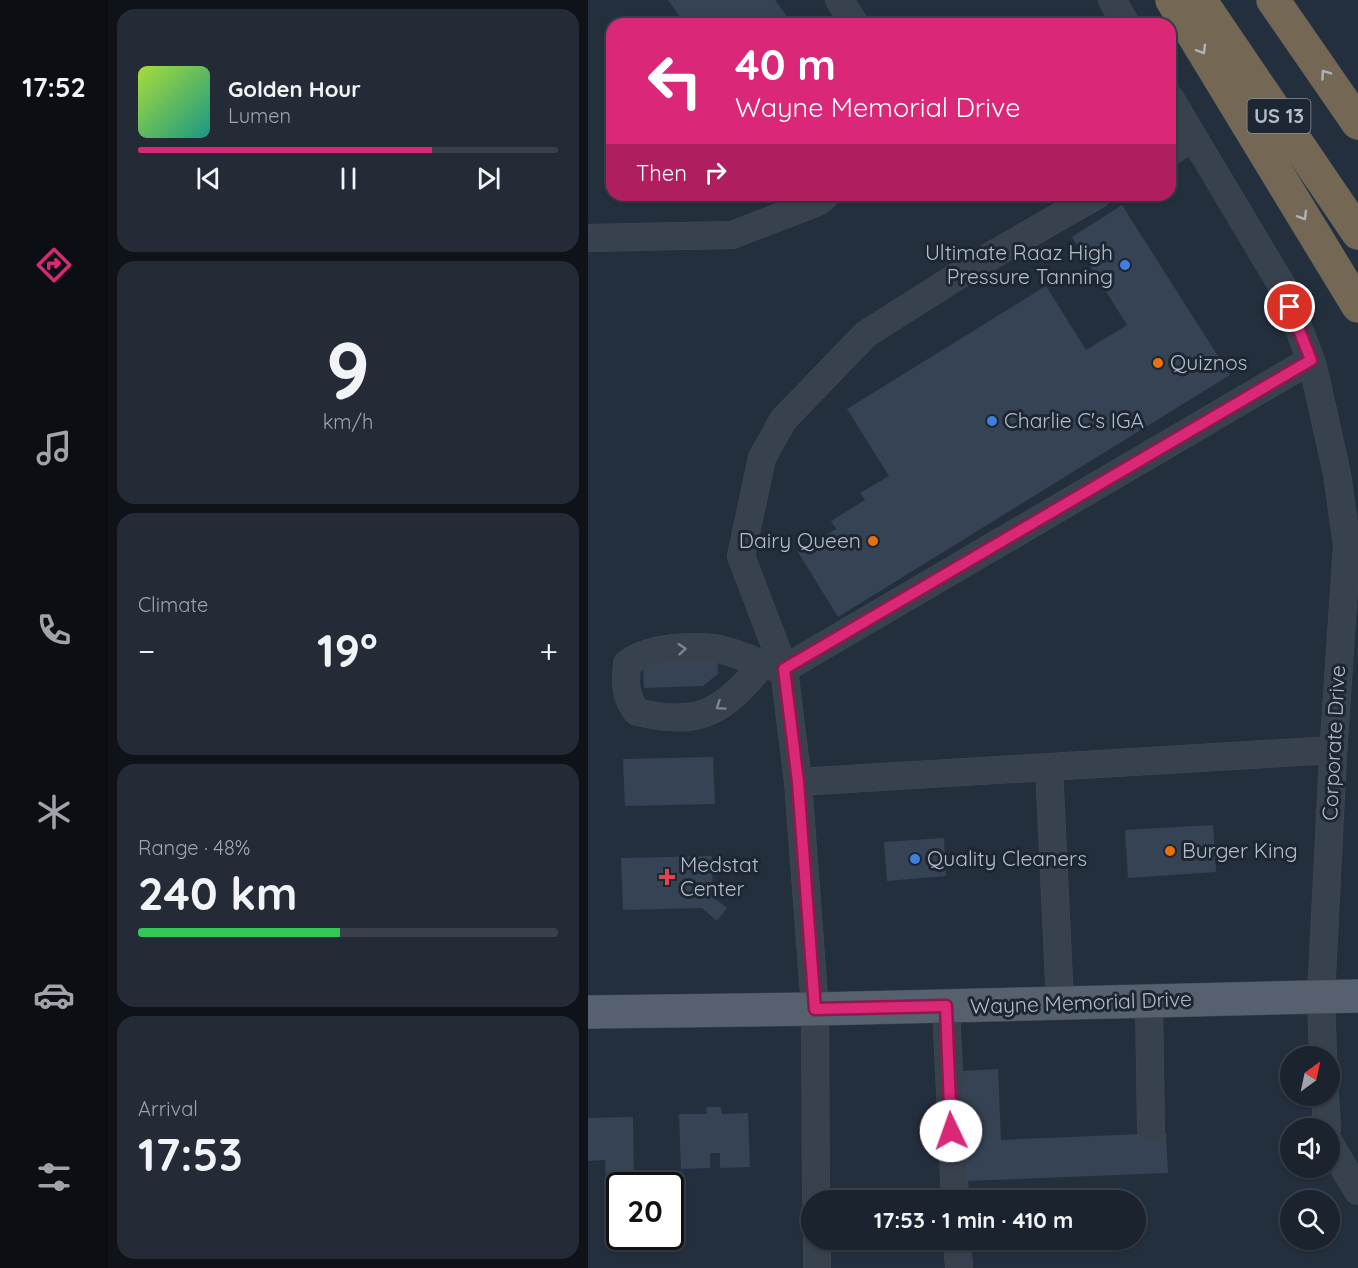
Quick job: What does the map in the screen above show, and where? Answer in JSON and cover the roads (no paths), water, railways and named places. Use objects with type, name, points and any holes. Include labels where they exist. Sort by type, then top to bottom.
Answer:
[{"type":"highway","points":[[1172,0],[1358,306]]},
{"type":"highway","name":"US 13","points":[[1200,0],[1358,233]]},
{"type":"highway","name":"US 13","points":[[1273,0],[1358,123]]},
{"type":"main road","name":"Wayne Memorial Drive","points":[[588,1012],[1358,996]]},
{"type":"street","points":[[839,0],[851,18]]},
{"type":"street","points":[[1112,0],[1122,18]]},
{"type":"street","name":"Corporate Drive","points":[[1176,108],[1284,289],[1311,360],[1337,474],[1347,545],[1333,750],[1321,997],[1323,1046]]},
{"type":"street","points":[[1176,148],[1193,137]]},
{"type":"street","points":[[588,238],[732,235],[819,201]]},
{"type":"street","points":[[816,1190],[815,1009],[798,782],[759,609],[741,556],[762,458],[783,420],[866,334],[975,265],[1087,201]]},
{"type":"street","points":[[773,667],[1311,360]]},
{"type":"street","points":[[798,782],[1333,750]]},
{"type":"street","points":[[1049,767],[1060,1003]]},
{"type":"street","points":[[1149,1001],[1151,1130]]},
{"type":"street","points":[[946,1006],[955,1190]]},
{"type":"street","points":[[1340,1161],[1358,1191]]},
{"type":"street","points":[[817,1250],[817,1268]]},
{"type":"street","points":[[958,1250],[959,1268]]},
{"type":"place","name":"Ultimate Raaz High Pressure Tanning","points":[[1125,265]]},
{"type":"place","name":"Quiznos","points":[[1158,363]]},
{"type":"place","name":"Charlie C's IGA","points":[[992,421]]},
{"type":"place","name":"Dairy Queen","points":[[873,541]]},
{"type":"place","name":"Burger King","points":[[1170,851]]},
{"type":"place","name":"Quality Cleaners","points":[[915,859]]},
{"type":"place","name":"Medstat Center","points":[[667,877]]}]
